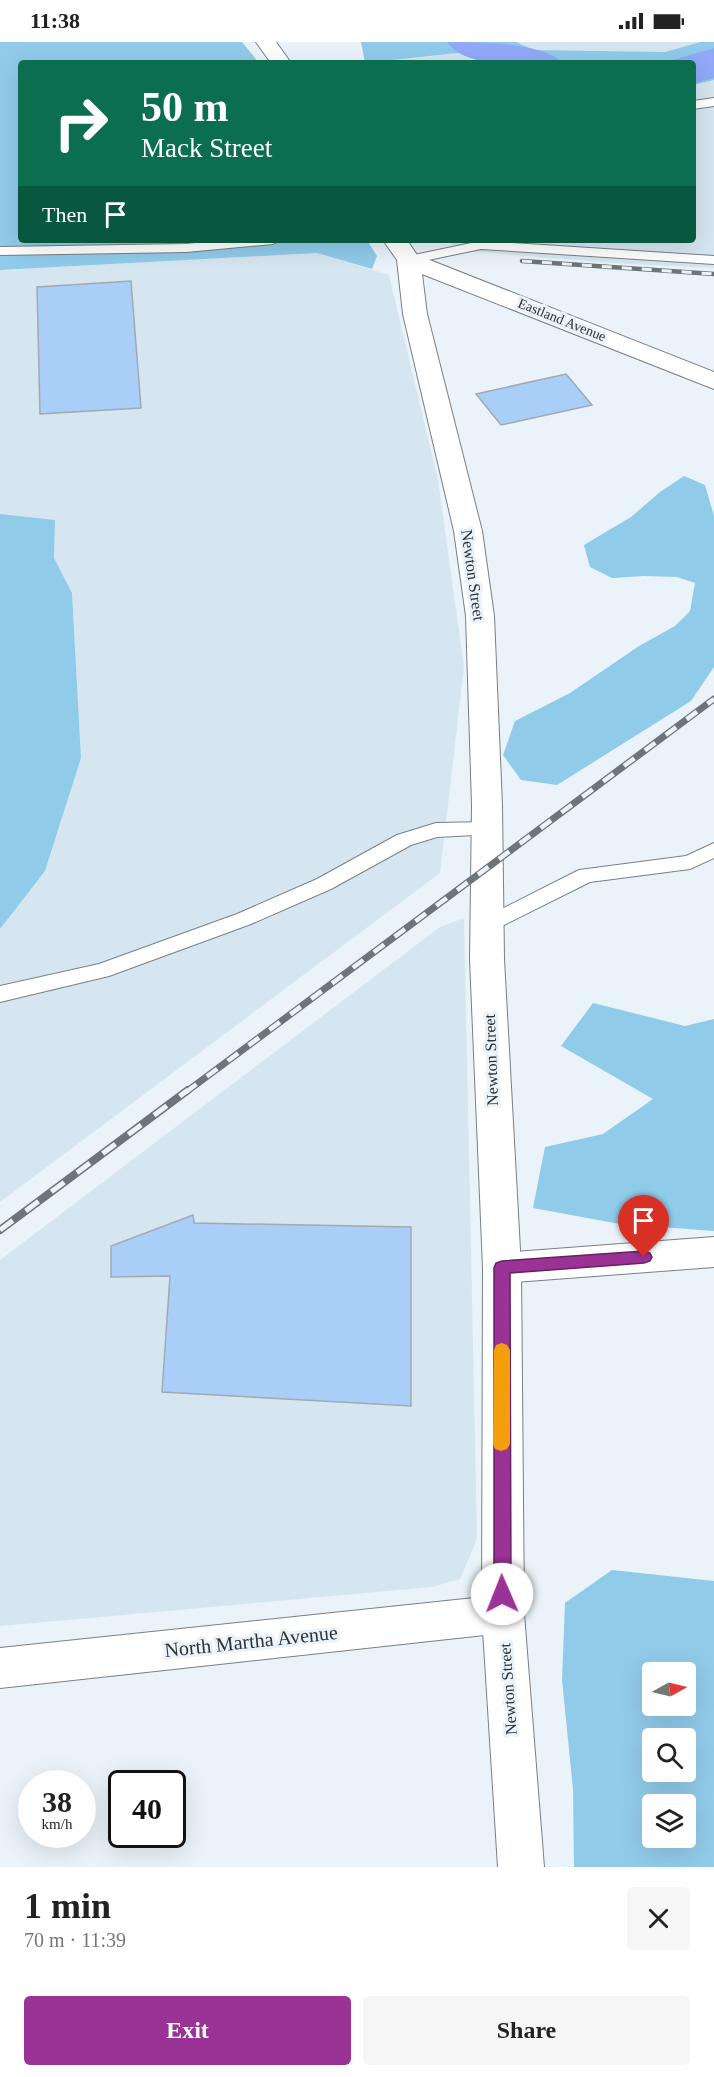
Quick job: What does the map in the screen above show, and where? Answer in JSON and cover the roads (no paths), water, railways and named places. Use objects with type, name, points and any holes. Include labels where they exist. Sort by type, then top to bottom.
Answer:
[{"type":"street","points":[[266,42],[279,60]]},
{"type":"street","name":"Eastland Avenue","points":[[402,250],[714,381]]},
{"type":"street","name":"Newton Street","points":[[402,250],[474,564],[480,616],[487,829],[487,925],[494,1131],[502,1268],[503,1614],[521,1867]]},
{"type":"street","points":[[502,1268],[714,1252]]},
{"type":"street","name":"North Martha Avenue","points":[[0,1668],[503,1614]]},
{"type":"lane","points":[[696,105],[714,102]]},
{"type":"lane","points":[[0,251],[186,248],[240,243]]},
{"type":"lane","points":[[606,243],[614,254]]},
{"type":"lane","points":[[402,250],[481,245],[714,260]]},
{"type":"lane","points":[[0,994],[102,971],[244,919],[324,884],[404,840],[436,830],[487,829]]},
{"type":"lane","points":[[487,925],[586,875],[690,862],[714,850]]},
{"type":"waterway","points":[[471,42],[528,60]]},
{"type":"waterway","points":[[696,68],[714,63]]},
{"type":"railway","points":[[522,261],[714,274]]},
{"type":"railway","points":[[186,1092],[714,699]]},
{"type":"railway","points":[[0,1230],[188,1090]]}]
